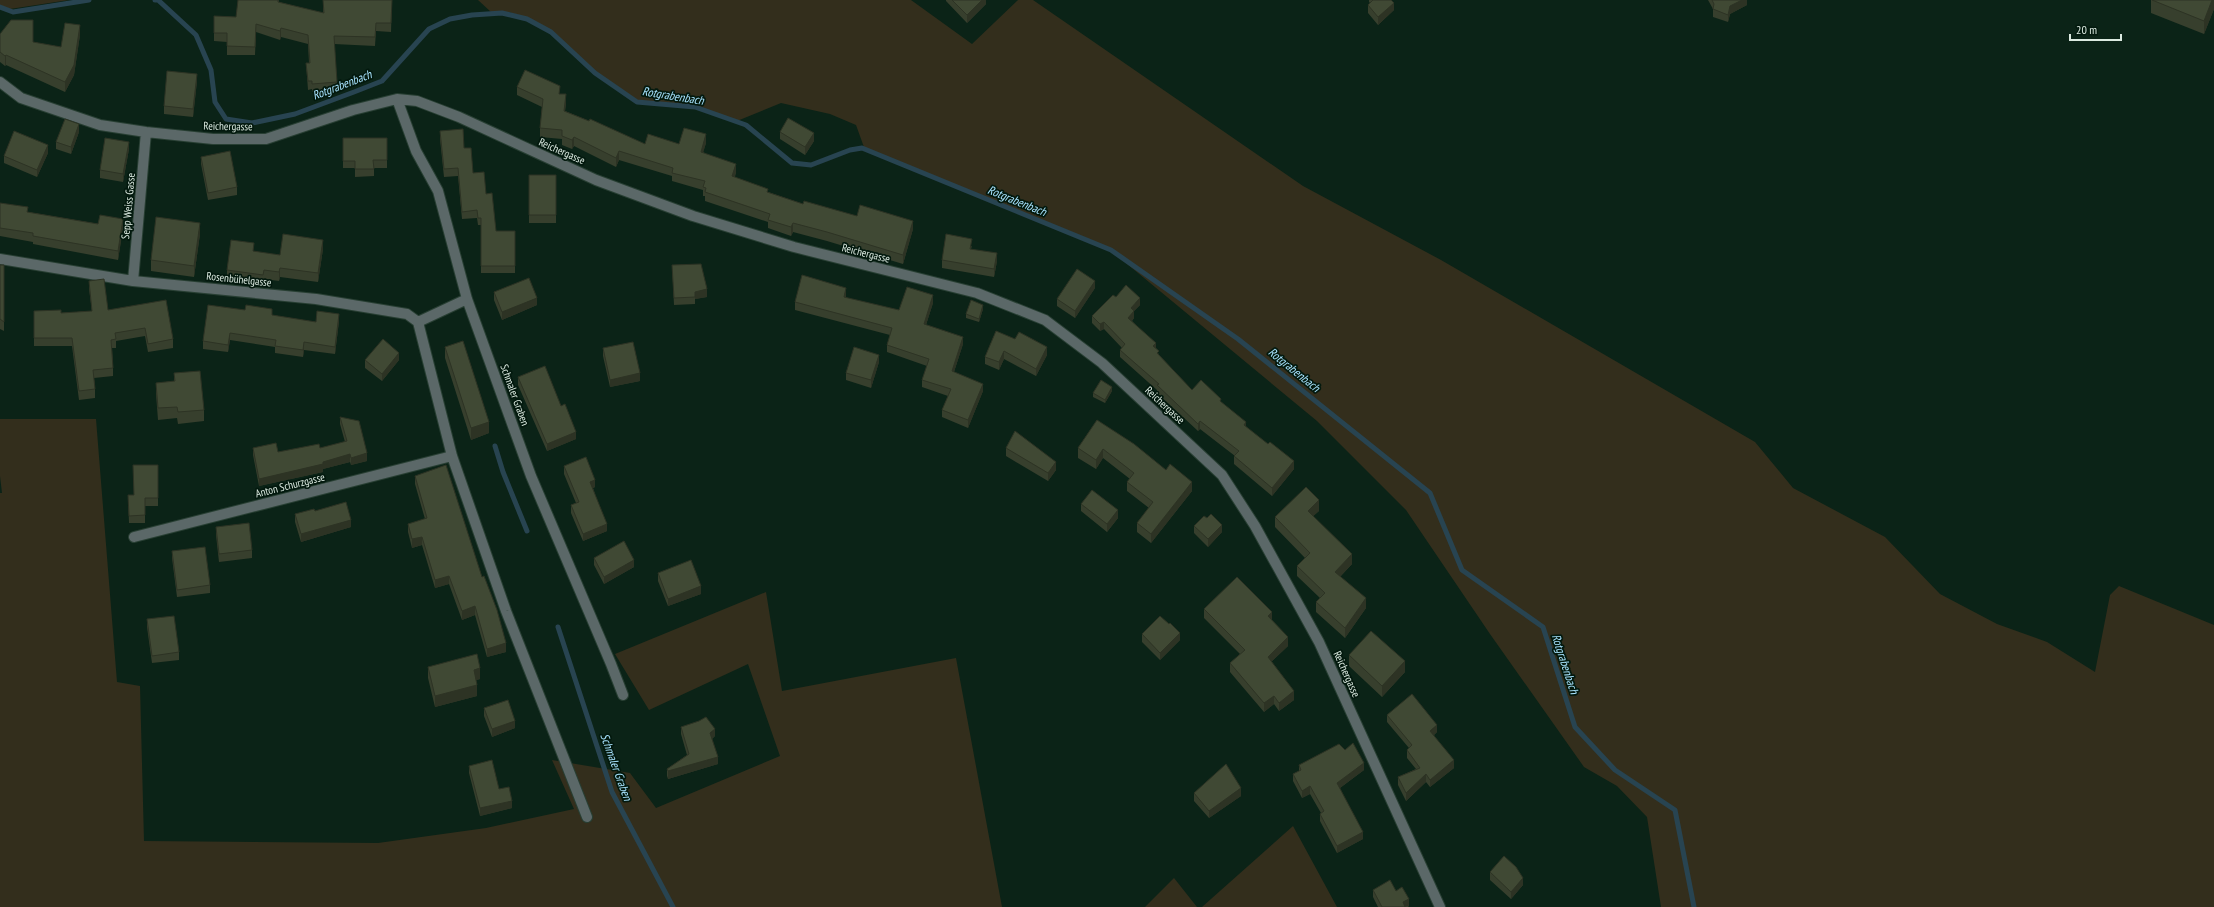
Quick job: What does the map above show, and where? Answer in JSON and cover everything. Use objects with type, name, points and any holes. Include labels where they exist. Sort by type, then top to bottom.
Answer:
[{"type":"street","name":"Reichergasse","points":[[0,82],[21,98],[100,125],[146,132],[212,139],[266,139],[353,110],[397,99],[417,101],[459,118],[596,180],[706,220],[794,247],[977,293],[1044,320],[1102,363],[1222,475],[1256,526],[1320,642],[1440,907]]},
{"type":"street","name":"Schmaler Graben","points":[[397,99],[416,151],[438,191],[467,299],[531,476],[612,664],[623,695]]},
{"type":"street","name":"Sepp Weiss Gasse","points":[[133,281],[146,132]]},
{"type":"street","name":"Rosenbühelgasse","points":[[0,259],[133,281],[316,299],[407,314],[418,322]]},
{"type":"street","points":[[467,299],[418,322],[452,456],[506,611],[587,817]]},
{"type":"street","name":"Anton Schurzgasse","points":[[134,537],[452,456]]},
{"type":"shaded area","points":[[0,0],[69,0],[10,9],[0,5]]},
{"type":"shaded area","points":[[478,0],[911,0],[972,44],[1018,0],[1033,0],[1303,186],[1441,260],[1755,442],[1793,488],[1885,537],[1940,594],[1997,624],[2047,642],[2095,672],[2110,595],[2119,586],[2214,625],[2214,907],[1661,907],[1647,817],[1617,786],[1584,767],[1490,634],[1406,510],[1317,421],[1109,249],[865,150],[856,125],[830,114],[781,103],[737,121],[693,105],[634,100],[588,67],[550,31],[523,17],[509,12],[491,12]]},
{"type":"shaded area","points":[[0,419],[96,419],[117,682],[140,686],[144,841],[378,843],[486,828],[574,809],[552,760],[630,773],[656,808],[780,756],[748,664],[649,710],[615,654],[766,592],[782,691],[956,658],[1002,907],[0,907],[0,493],[2,493],[0,476]]},
{"type":"shaded area","points":[[1293,826],[1337,907],[1202,907]]},
{"type":"shaded area","points":[[1174,878],[1197,907],[1145,907]]},
{"type":"building","points":[[238,0],[278,0],[278,2],[324,13],[323,0],[392,0],[391,23],[376,23],[375,37],[334,36],[337,82],[312,84],[312,81],[308,81],[306,63],[310,63],[308,35],[281,28],[280,31],[256,24],[255,47],[227,46],[227,33],[214,33],[214,16],[236,17]]},
{"type":"building","points":[[952,0],[982,0],[967,15]]},
{"type":"building","points":[[1373,0],[1391,0],[1394,3],[1378,17],[1368,5]]},
{"type":"building","points":[[1712,0],[1742,0],[1730,6],[1728,15],[1713,9],[1714,4]]},
{"type":"building","points":[[2152,0],[2212,0],[2204,21]]},
{"type":"building","points":[[11,20],[33,20],[33,42],[61,47],[65,23],[80,25],[74,65],[65,82],[6,55],[5,56],[0,52],[0,34]]},
{"type":"building","points":[[525,70],[560,86],[559,94],[566,94],[564,111],[589,121],[590,119],[645,144],[648,134],[679,144],[684,128],[706,134],[701,152],[736,164],[732,176],[768,189],[767,192],[803,204],[804,201],[857,216],[860,205],[913,221],[903,255],[793,223],[791,227],[768,220],[770,214],[705,192],[706,188],[703,187],[705,181],[672,173],[673,168],[619,151],[616,158],[574,137],[572,140],[562,136],[562,130],[540,128],[543,99],[517,87]]},
{"type":"building","points":[[167,71],[197,74],[193,109],[164,106]]},
{"type":"building","points":[[788,118],[814,133],[805,147],[780,132]]},
{"type":"building","points":[[65,119],[79,124],[71,147],[56,142]]},
{"type":"building","points":[[463,129],[464,148],[471,148],[473,173],[484,172],[486,194],[492,193],[496,231],[515,231],[515,266],[481,266],[481,218],[478,218],[477,210],[462,212],[458,168],[444,169],[440,131]]},
{"type":"building","points":[[14,131],[48,145],[37,170],[4,156]]},
{"type":"building","points":[[105,138],[129,142],[123,174],[100,170]]},
{"type":"building","points":[[343,138],[387,138],[387,160],[373,160],[374,169],[355,169],[355,161],[343,161]]},
{"type":"building","points":[[230,151],[237,187],[208,193],[201,157]]},
{"type":"building","points":[[529,175],[556,175],[556,215],[529,215]]},
{"type":"building","points":[[0,203],[28,207],[27,212],[98,224],[100,215],[123,219],[118,251],[33,236],[33,233],[0,228]]},
{"type":"building","points":[[156,217],[200,223],[194,266],[151,260]]},
{"type":"building","points":[[283,234],[323,240],[318,273],[280,268],[279,272],[264,270],[263,275],[227,270],[231,240],[254,243],[253,251],[280,255]]},
{"type":"building","points":[[946,234],[972,239],[970,249],[997,253],[994,269],[942,260]]},
{"type":"building","points":[[701,264],[707,289],[695,292],[695,297],[674,298],[672,265]]},
{"type":"building","points":[[0,265],[4,265],[4,322],[0,319]]},
{"type":"building","points":[[1077,269],[1095,281],[1075,311],[1057,299]]},
{"type":"building","points":[[802,275],[846,288],[844,297],[899,310],[907,287],[933,295],[924,324],[963,337],[952,371],[983,384],[968,420],[942,410],[951,389],[922,380],[929,359],[887,345],[892,328],[795,302]]},
{"type":"building","points":[[529,278],[537,298],[502,312],[494,292]]},
{"type":"building","points":[[104,279],[108,310],[166,300],[173,339],[148,344],[145,328],[115,333],[116,339],[111,340],[113,368],[93,370],[95,389],[79,391],[72,338],[34,338],[34,311],[61,310],[61,313],[92,311],[89,281]]},
{"type":"building","points":[[1126,285],[1140,298],[1131,308],[1134,311],[1128,318],[1156,343],[1153,346],[1159,351],[1157,353],[1192,390],[1201,380],[1221,399],[1220,401],[1246,422],[1244,425],[1268,444],[1270,442],[1294,461],[1272,488],[1234,456],[1239,451],[1200,421],[1198,424],[1157,385],[1159,384],[1120,350],[1125,344],[1104,322],[1100,324],[1092,316],[1113,295],[1116,297]]},
{"type":"building","points":[[971,300],[983,305],[979,319],[966,314]]},
{"type":"building","points":[[208,305],[245,310],[246,305],[272,309],[272,315],[316,322],[317,311],[339,314],[335,347],[304,342],[303,350],[275,346],[276,340],[230,333],[228,345],[203,341]]},
{"type":"building","points":[[996,331],[1015,339],[1019,332],[1047,347],[1036,369],[1004,351],[999,362],[985,357]]},
{"type":"building","points":[[383,339],[399,353],[382,374],[365,360]]},
{"type":"building","points":[[463,341],[489,422],[471,428],[445,347]]},
{"type":"building","points":[[633,342],[640,373],[610,380],[603,348]]},
{"type":"building","points":[[854,347],[879,355],[871,380],[846,373]]},
{"type":"building","points":[[545,366],[561,406],[565,404],[576,432],[547,444],[518,377]]},
{"type":"building","points":[[200,371],[204,410],[178,412],[177,407],[158,408],[156,383],[175,381],[174,373]]},
{"type":"building","points":[[1101,380],[1112,387],[1105,400],[1093,393]]},
{"type":"building","points":[[340,417],[359,421],[367,453],[351,458],[350,454],[323,462],[323,464],[259,479],[253,448],[276,443],[278,452],[319,444],[320,448],[347,441]]},
{"type":"building","points":[[1097,420],[1134,444],[1166,470],[1170,464],[1192,482],[1151,534],[1137,523],[1153,502],[1127,482],[1134,473],[1103,449],[1096,460],[1078,448]]},
{"type":"building","points":[[1015,431],[1056,462],[1048,473],[1006,448]]},
{"type":"building","points":[[586,457],[595,480],[590,482],[607,524],[583,534],[571,505],[579,502],[564,466]]},
{"type":"building","points":[[133,465],[158,465],[158,498],[145,498],[145,515],[129,516],[128,495],[134,495]]},
{"type":"building","points":[[446,465],[482,577],[484,576],[497,610],[506,643],[487,649],[475,606],[462,611],[449,576],[435,580],[422,537],[412,539],[408,524],[427,518],[415,476]]},
{"type":"building","points":[[1306,487],[1319,500],[1308,511],[1352,554],[1335,572],[1366,598],[1345,628],[1316,602],[1325,593],[1297,566],[1310,553],[1275,517]]},
{"type":"building","points":[[1092,490],[1118,510],[1107,524],[1081,504]]},
{"type":"building","points":[[346,502],[351,520],[301,534],[295,514],[314,509],[315,511]]},
{"type":"building","points":[[1211,514],[1222,525],[1208,539],[1194,526],[1204,516],[1207,518]]},
{"type":"building","points":[[249,523],[252,550],[219,554],[216,527]]},
{"type":"building","points":[[624,541],[634,560],[604,577],[594,558]]},
{"type":"building","points":[[205,547],[210,585],[177,590],[172,551]]},
{"type":"building","points":[[691,560],[701,586],[668,599],[658,573]]},
{"type":"building","points":[[1237,577],[1272,612],[1268,616],[1288,637],[1268,657],[1294,691],[1279,703],[1274,696],[1264,703],[1230,663],[1245,650],[1204,609]]},
{"type":"building","points":[[174,616],[179,652],[152,656],[147,619]]},
{"type":"building","points":[[1160,616],[1180,633],[1160,653],[1142,634]]},
{"type":"building","points":[[1371,631],[1405,661],[1382,686],[1349,655]]},
{"type":"building","points":[[477,654],[480,668],[474,670],[477,685],[435,696],[428,667]]},
{"type":"building","points":[[1412,694],[1437,725],[1430,731],[1454,760],[1430,780],[1426,774],[1406,793],[1398,777],[1420,768],[1407,750],[1412,745],[1387,715]]},
{"type":"building","points":[[508,700],[515,721],[492,729],[484,708]]},
{"type":"building","points":[[706,717],[715,729],[710,733],[718,757],[668,771],[667,769],[689,754],[681,727]]},
{"type":"building","points":[[1353,743],[1364,763],[1337,783],[1363,832],[1337,846],[1320,814],[1324,811],[1310,786],[1302,791],[1293,774],[1301,770],[1299,765],[1339,744],[1345,750]]},
{"type":"building","points":[[492,760],[499,789],[509,787],[512,801],[480,808],[469,766]]},
{"type":"building","points":[[1226,764],[1241,788],[1209,811],[1194,793]]},
{"type":"building","points":[[1504,856],[1516,867],[1523,878],[1511,892],[1490,872]]},
{"type":"building","points":[[1390,880],[1396,891],[1402,887],[1409,899],[1403,902],[1405,907],[1382,907],[1373,890]]},
{"type":"waterway","name":"Rotgrabenbach","points":[[0,7],[13,12],[89,0]]},
{"type":"waterway","name":"Rotgrabenbach","points":[[155,0],[158,0],[196,35],[211,70],[215,102],[226,119],[252,123],[295,114],[354,92],[382,81],[429,29],[450,19],[472,15],[502,13],[527,19],[551,32],[595,73],[637,102],[695,107],[746,125],[792,163],[811,165],[850,150],[862,148],[1111,250],[1238,339],[1430,493],[1462,570],[1543,627],[1575,727],[1615,770],[1675,810],[1694,907]]},
{"type":"waterway","name":"Schmaler Graben","points":[[495,446],[503,472],[527,531]]},
{"type":"waterway","name":"Schmaler Graben","points":[[558,627],[612,792],[673,907]]}]
